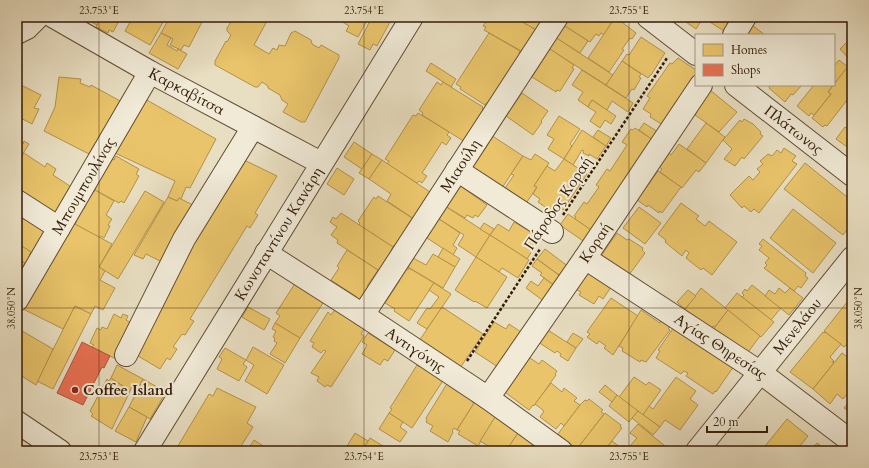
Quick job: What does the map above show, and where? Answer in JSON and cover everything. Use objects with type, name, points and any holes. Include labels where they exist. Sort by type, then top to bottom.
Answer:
[{"type":"street","points":[[17,33],[27,28],[38,17]]},
{"type":"street","name":"Καρκαβίτσα","points":[[54,17],[150,72],[321,163]]},
{"type":"street","name":"Κωνσταντίνου Κανάρη","points":[[145,451],[412,17]]},
{"type":"street","name":"Μιαούλη","points":[[363,315],[557,17]]},
{"type":"street","points":[[648,17],[695,53]]},
{"type":"street","points":[[735,34],[745,17]]},
{"type":"street","name":"Μπουμπουλίνας","points":[[17,300],[150,72]]},
{"type":"street","name":"Κοραή","points":[[488,398],[585,258],[700,86]]},
{"type":"street","name":"Πλάτωνος","points":[[737,86],[852,175]]},
{"type":"street","points":[[126,355],[184,239],[253,127]]},
{"type":"street","points":[[457,170],[552,232]]},
{"type":"street","points":[[17,201],[59,228]]},
{"type":"street","name":"Αντιγόνης","points":[[266,253],[457,377],[560,451]]},
{"type":"street","name":"Αγίας Θηρεσίας","points":[[585,258],[761,373],[852,442]]},
{"type":"street","name":"Μενελάου","points":[[697,451],[852,258]]},
{"type":"street","points":[[17,422],[60,451]]},
{"type":"path","name":"Πάροδος Kοραή","points":[[457,377],[679,41]]},
{"type":"building: Homes","points":[[82,17],[101,17],[97,25]]},
{"type":"building: Homes","points":[[101,17],[121,17],[113,32],[109,30],[108,33],[96,27]]},
{"type":"building: Homes","points":[[133,17],[166,17],[150,45],[125,31]]},
{"type":"building: Homes","points":[[170,17],[178,17],[182,19],[183,17],[187,17],[191,19],[194,17],[202,22],[189,47],[184,45],[181,50],[170,45],[173,39],[161,33]]},
{"type":"building: Homes","points":[[234,17],[263,17],[267,19],[254,45],[269,54],[273,48],[277,50],[279,45],[285,46],[291,33],[295,31],[311,40],[312,44],[319,48],[321,45],[339,55],[339,58],[305,122],[301,122],[283,112],[288,104],[282,100],[280,95],[268,88],[268,86],[262,82],[258,87],[255,87],[215,65],[215,61],[231,35],[227,31],[227,28]]},
{"type":"building: Homes","points":[[333,17],[344,17],[341,21]]},
{"type":"building: Homes","points":[[344,17],[369,17],[358,37],[346,31],[349,26],[341,21]]},
{"type":"building: Homes","points":[[372,17],[385,17],[391,20],[377,46],[373,44],[370,50],[358,44]]},
{"type":"building: Homes","points":[[489,17],[514,17],[538,31],[523,52],[484,30],[486,27],[483,26]]},
{"type":"building: Homes","points":[[514,17],[547,17],[538,31]]},
{"type":"building: Homes","points":[[568,17],[615,17],[604,35],[601,33],[599,36],[596,34],[590,42],[563,25]]},
{"type":"building: Homes","points":[[689,17],[703,18],[696,29],[686,22]]},
{"type":"building: Homes","points":[[702,17],[733,17],[724,31]]},
{"type":"building: Homes","points":[[789,17],[797,17],[794,21]]},
{"type":"building: Homes","points":[[614,19],[617,21],[618,19],[636,33],[632,39],[630,38],[622,49],[624,50],[609,72],[588,58]]},
{"type":"building: Homes","points":[[561,25],[588,41],[580,53],[553,36]]},
{"type":"building: Homes","points":[[752,25],[764,34],[748,34]]},
{"type":"building: Homes","points":[[161,33],[171,38],[167,45],[177,51],[178,49],[187,54],[178,69],[149,53]]},
{"type":"building: Homes","points":[[489,33],[520,51],[519,53],[522,55],[489,104],[486,103],[485,105],[460,89],[461,87],[456,84]]},
{"type":"building: Homes","points":[[555,37],[613,75],[606,85],[548,48]]},
{"type":"building: Homes","points":[[641,37],[665,53],[648,78],[622,61],[627,54],[629,55]]},
{"type":"building: Homes","points":[[852,37],[852,58],[850,60],[840,49]]},
{"type":"building: Homes","points":[[550,49],[574,65],[572,68],[574,69],[560,91],[557,90],[556,92],[532,77]]},
{"type":"building: Homes","points":[[678,58],[695,69],[695,77],[663,125],[650,117],[651,114],[643,109],[650,98],[647,96],[670,63],[672,64]]},
{"type":"building: Homes","points":[[839,60],[848,67],[835,83],[835,65]]},
{"type":"building: Homes","points":[[622,61],[641,74],[639,77],[641,78],[634,90],[632,89],[626,98],[606,85]]},
{"type":"building: Homes","points":[[852,61],[852,83],[848,88],[851,90],[849,93],[851,95],[827,126],[825,125],[823,127],[812,118],[831,94],[828,92],[833,86],[835,86],[835,83]]},
{"type":"building: Homes","points":[[431,63],[456,79],[451,87],[426,71]]},
{"type":"building: Homes","points":[[582,70],[633,103],[628,112],[612,101],[607,110],[592,100],[588,107],[578,100],[583,92],[572,85]]},
{"type":"building: Homes","points":[[59,77],[81,79],[80,83],[90,87],[91,85],[122,102],[97,147],[94,145],[89,154],[44,131],[55,107]]},
{"type":"building: Homes","points":[[437,82],[441,85],[443,82],[483,107],[482,109],[485,112],[465,142],[422,115],[423,113],[419,110]]},
{"type":"building: Homes","points":[[21,85],[41,95],[34,108],[39,109],[32,124],[17,116],[17,92]]},
{"type":"building: Homes","points":[[770,86],[801,86],[793,95],[791,94],[785,102],[769,88]]},
{"type":"building: Homes","points":[[813,86],[832,86],[828,92],[831,94],[814,115],[811,113],[809,116],[797,106]]},
{"type":"building: Homes","points":[[710,90],[737,112],[719,132],[695,115],[697,112],[695,110]]},
{"type":"building: Homes","points":[[522,93],[548,111],[533,135],[506,116]]},
{"type":"building: Homes","points":[[145,99],[216,139],[190,188],[186,187],[181,199],[179,198],[177,201],[168,197],[175,181],[115,153]]},
{"type":"building: Homes","points":[[592,100],[616,116],[611,124],[605,120],[600,128],[590,121],[596,112],[588,107]]},
{"type":"building: Homes","points":[[418,113],[449,132],[447,135],[451,138],[446,145],[442,142],[422,173],[427,176],[422,183],[419,181],[417,183],[387,164],[389,161],[385,159],[413,115],[416,116]]},
{"type":"building: Homes","points":[[559,116],[580,129],[570,144],[572,146],[564,159],[548,149],[554,139],[547,135]]},
{"type":"building: Homes","points":[[744,119],[753,124],[763,136],[744,159],[742,157],[735,166],[724,159],[732,149],[723,140],[740,120],[742,122]]},
{"type":"building: Homes","points":[[852,121],[852,155],[850,153],[850,149],[836,139],[845,127],[846,128]]},
{"type":"building: Homes","points":[[644,123],[658,132],[653,140],[639,130]]},
{"type":"building: Homes","points":[[706,123],[725,137],[706,163],[687,149]]},
{"type":"building: Homes","points":[[635,128],[653,140],[594,232],[575,219],[576,217],[574,216],[584,202],[587,204],[599,187],[596,185],[607,169],[610,171],[627,145],[622,142],[631,129],[633,130]]},
{"type":"building: Homes","points":[[582,130],[606,146],[597,159],[589,154],[589,156],[583,153],[584,151],[582,150],[573,165],[564,159]]},
{"type":"building: Homes","points":[[598,130],[611,138],[606,146],[593,137]]},
{"type":"building: Homes","points":[[491,135],[523,156],[502,188],[470,167]]},
{"type":"building: Homes","points":[[17,140],[23,144],[24,141],[29,144],[17,163]]},
{"type":"building: Homes","points":[[354,142],[372,154],[362,169],[344,157]]},
{"type":"building: Homes","points":[[679,144],[706,163],[699,172],[696,170],[682,188],[660,172],[662,169],[659,167],[669,153],[671,155]]},
{"type":"building: Homes","points":[[784,148],[796,156],[792,161],[797,164],[759,213],[754,209],[751,212],[744,206],[742,208],[730,195],[749,176],[753,180],[760,172],[757,169],[763,164],[760,161],[768,154],[772,156],[777,150],[781,153]]},
{"type":"building: Homes","points":[[24,153],[45,167],[47,163],[56,169],[53,175],[73,188],[55,213],[17,190],[17,163]]},
{"type":"building: Homes","points":[[372,154],[382,160],[369,179],[359,173]]},
{"type":"building: Homes","points":[[535,154],[549,163],[534,186],[537,187],[525,205],[503,191],[514,175],[511,174],[523,156],[531,160]]},
{"type":"building: Homes","points":[[116,156],[139,169],[136,174],[139,176],[124,203],[121,201],[119,203],[95,190],[96,188],[94,187],[110,158],[114,160]]},
{"type":"building: Homes","points":[[240,158],[277,176],[255,213],[258,215],[250,228],[247,226],[190,319],[194,321],[185,335],[182,334],[173,347],[177,349],[170,360],[167,358],[160,369],[133,353]]},
{"type":"building: Homes","points":[[564,159],[587,174],[563,210],[560,208],[555,214],[538,202],[540,199],[533,194],[537,187],[534,186],[547,166],[555,171]]},
{"type":"building: Homes","points":[[382,160],[430,192],[428,195],[429,197],[414,219],[387,201],[391,194],[369,179]]},
{"type":"building: Homes","points":[[805,163],[852,201],[852,223],[843,235],[784,189]]},
{"type":"building: Homes","points":[[337,168],[354,179],[344,195],[327,184]]},
{"type":"building: Homes","points":[[658,171],[681,187],[662,213],[660,211],[659,213],[648,205],[647,207],[637,200]]},
{"type":"building: Homes","points":[[459,185],[487,205],[478,217],[475,215],[473,218],[467,215],[465,218],[445,206]]},
{"type":"building: Homes","points":[[95,190],[114,201],[106,215],[112,219],[108,225],[110,226],[104,238],[101,236],[100,238],[75,224],[77,221],[74,220],[81,208],[84,209],[86,205],[83,204],[91,191],[94,192]]},
{"type":"building: Homes","points":[[145,191],[164,202],[118,279],[99,267]]},
{"type":"building: Homes","points":[[378,196],[412,218],[411,221],[413,223],[397,247],[394,245],[393,247],[359,225],[360,223],[358,221],[374,197],[376,199]]},
{"type":"building: Homes","points":[[168,197],[177,201],[179,198],[195,206],[164,263],[146,254],[143,259],[134,255]]},
{"type":"building: Homes","points":[[681,203],[699,216],[696,219],[705,226],[709,221],[737,242],[712,275],[703,268],[701,270],[686,258],[689,253],[686,250],[682,256],[658,234]]},
{"type":"building: Homes","points":[[445,206],[490,235],[476,257],[458,245],[464,235],[436,217]]},
{"type":"building: Homes","points":[[639,207],[661,223],[645,244],[623,228]]},
{"type":"building: Homes","points":[[793,209],[836,243],[813,273],[770,238]]},
{"type":"building: Homes","points":[[17,212],[22,215],[17,224]]},
{"type":"building: Homes","points":[[341,213],[393,247],[391,250],[394,252],[382,269],[380,268],[378,270],[337,243],[338,240],[331,235],[337,227],[330,222],[333,217],[336,219]]},
{"type":"building: Homes","points":[[568,214],[594,232],[586,243],[560,225]]},
{"type":"building: Homes","points":[[21,217],[25,220],[26,217],[48,230],[34,254],[17,243],[17,224]]},
{"type":"building: Homes","points":[[436,217],[460,233],[453,245],[457,248],[453,255],[424,236]]},
{"type":"building: Homes","points":[[514,222],[541,237],[527,259],[490,235],[498,224],[509,231]]},
{"type":"building: Homes","points":[[73,223],[112,244],[99,267],[105,271],[100,280],[115,288],[103,310],[95,306],[91,314],[75,306],[63,329],[21,308]]},
{"type":"building: Homes","points":[[484,223],[494,229],[490,235],[480,229]]},
{"type":"building: Homes","points":[[617,233],[643,248],[642,250],[645,253],[629,275],[601,256]]},
{"type":"building: Homes","points":[[490,235],[529,260],[518,278],[502,268],[499,272],[476,257]]},
{"type":"building: Homes","points":[[763,239],[806,273],[805,276],[808,278],[801,288],[798,286],[794,291],[764,268],[767,265],[765,263],[769,258],[759,250],[762,246],[759,244]]},
{"type":"building: Homes","points":[[17,243],[31,252],[29,255],[32,257],[28,263],[17,259]]},
{"type":"building: Homes","points":[[443,248],[460,259],[455,267],[438,257]]},
{"type":"building: Homes","points":[[545,249],[569,267],[562,277],[537,259]]},
{"type":"building: Homes","points":[[347,250],[378,270],[367,286],[369,288],[360,302],[356,299],[357,297],[331,280],[339,268],[337,266]]},
{"type":"building: Homes","points":[[433,254],[455,267],[443,288],[408,267],[413,258],[426,265]]},
{"type":"building: Homes","points":[[476,257],[507,277],[487,308],[455,290]]},
{"type":"building: Homes","points":[[17,259],[25,263],[19,273],[17,272]]},
{"type":"building: Homes","points":[[537,259],[564,279],[558,288],[540,275],[542,273],[532,266]]},
{"type":"building: Homes","points":[[584,266],[611,287],[603,299],[599,296],[594,304],[579,295],[581,292],[570,286]]},
{"type":"building: Homes","points":[[405,268],[408,270],[409,268],[434,283],[409,321],[385,303],[400,280],[398,279]]},
{"type":"building: Homes","points":[[544,278],[556,287],[545,302],[526,288],[531,281],[538,286]]},
{"type":"building: Homes","points":[[296,282],[325,300],[300,338],[275,323],[280,316],[276,313]]},
{"type":"building: Homes","points":[[434,283],[451,294],[427,329],[417,323],[427,308],[430,309],[439,297],[429,290]]},
{"type":"building: Homes","points":[[752,285],[781,308],[771,320],[742,297],[744,295],[742,293],[745,289],[747,291]]},
{"type":"building: Homes","points":[[701,288],[728,310],[710,331],[684,311]]},
{"type":"building: Homes","points":[[779,288],[785,293],[790,288],[803,298],[789,315],[765,296],[769,290],[775,294]]},
{"type":"building: Homes","points":[[688,290],[696,296],[685,309],[677,302]]},
{"type":"building: Homes","points":[[737,293],[774,322],[761,337],[725,308]]},
{"type":"building: Homes","points":[[852,296],[852,343],[849,347],[846,345],[844,347],[824,331]]},
{"type":"building: Homes","points":[[611,298],[638,316],[613,355],[604,348],[606,346],[599,341],[597,344],[587,337],[590,334],[587,332]]},
{"type":"building: Homes","points":[[75,306],[91,314],[53,389],[37,381]]},
{"type":"building: Homes","points":[[248,307],[270,319],[264,330],[242,317]]},
{"type":"building: Homes","points":[[442,307],[483,334],[460,368],[419,341]]},
{"type":"building: Homes","points":[[336,308],[365,327],[361,334],[364,336],[331,387],[327,385],[325,387],[317,381],[319,377],[311,373],[326,351],[324,350],[321,353],[312,347],[314,343],[310,341],[328,312],[331,315]]},
{"type":"building: Homes","points":[[641,310],[660,323],[661,321],[670,327],[668,328],[670,330],[646,362],[641,360],[640,362],[622,351],[623,348],[619,346]]},
{"type":"building: Homes","points":[[728,310],[760,336],[746,355],[712,331]]},
{"type":"building: Homes","points":[[114,314],[121,318],[123,314],[128,316],[126,320],[133,324],[116,359],[92,347],[94,345],[90,343],[97,328],[101,330],[102,327],[107,329]]},
{"type":"building: Homes","points":[[494,322],[506,329],[509,324],[521,332],[498,367],[475,352]]},
{"type":"building: Homes","points":[[275,323],[300,338],[285,363],[270,354],[277,343],[274,341],[275,338],[273,337],[276,331],[272,329]]},
{"type":"building: Homes","points":[[543,327],[576,348],[568,361],[560,356],[561,354],[557,351],[555,353],[535,340]]},
{"type":"building: Homes","points":[[674,327],[734,366],[713,394],[686,376],[688,373],[684,371],[681,374],[656,358],[660,351],[658,350]]},
{"type":"building: Homes","points":[[17,328],[53,349],[36,385],[17,373]]},
{"type":"building: Homes","points":[[823,332],[841,344],[830,357],[834,363],[813,389],[790,372]]},
{"type":"building: Homes","points":[[368,333],[395,350],[388,361],[384,359],[380,365],[362,354],[367,345],[362,342]]},
{"type":"building: Homes","points":[[573,333],[583,339],[576,348],[567,342]]},
{"type":"building: Homes","points":[[253,347],[284,365],[267,394],[245,381],[254,365],[246,360]]},
{"type":"building: Homes","points":[[225,348],[246,360],[243,364],[247,367],[239,381],[217,369],[222,359],[219,357]]},
{"type":"building: Homes","points":[[842,353],[852,360],[852,376],[847,382],[852,386],[852,388],[843,399],[837,394],[830,404],[813,389]]},
{"type":"building: Homes","points":[[524,354],[539,364],[542,360],[557,371],[555,374],[556,375],[534,406],[533,405],[529,410],[502,390]]},
{"type":"building: Homes","points":[[421,364],[444,379],[412,428],[389,413],[392,409],[390,408],[417,365],[419,367]]},
{"type":"building: Homes","points":[[117,365],[143,379],[139,387],[133,384],[130,391],[111,378]]},
{"type":"building: Homes","points":[[634,377],[646,385],[649,382],[661,390],[643,415],[619,397]]},
{"type":"building: Homes","points":[[676,377],[696,391],[690,399],[698,405],[680,430],[665,420],[660,427],[643,415],[649,406],[653,409]]},
{"type":"building: Homes","points":[[111,378],[130,391],[112,429],[91,416],[93,414],[90,411],[107,379],[109,381]]},
{"type":"building: Homes","points":[[143,379],[166,392],[150,419],[129,407]]},
{"type":"building: Homes","points":[[448,382],[474,398],[472,402],[474,403],[457,430],[454,428],[452,431],[453,432],[448,442],[430,431],[433,426],[426,422],[426,418]]},
{"type":"building: Homes","points":[[551,383],[562,392],[564,388],[577,398],[574,401],[580,405],[564,426],[561,423],[556,429],[540,417],[544,411],[535,404]]},
{"type":"building: Homes","points":[[605,385],[617,395],[612,402],[599,392]]},
{"type":"building: Homes","points":[[217,388],[256,407],[247,423],[253,427],[238,451],[175,451],[209,394],[213,396]]},
{"type":"building: Homes","points":[[617,395],[638,411],[629,422],[609,406]]},
{"type":"building: Homes","points":[[852,395],[852,414],[844,408]]},
{"type":"building: Homes","points":[[589,399],[603,410],[601,412],[604,414],[577,449],[558,434],[580,405],[585,400],[587,401]]},
{"type":"building: Homes","points":[[476,400],[497,414],[478,446],[458,434],[460,431],[457,430]]},
{"type":"building: Homes","points":[[129,407],[147,417],[136,442],[115,431]]},
{"type":"building: Homes","points":[[638,411],[660,427],[653,435],[632,418]]},
{"type":"building: Homes","points":[[389,413],[403,422],[400,427],[407,432],[400,442],[379,429]]},
{"type":"building: Homes","points":[[605,413],[621,425],[620,427],[622,428],[604,451],[579,451],[577,449]]},
{"type":"building: Homes","points":[[497,414],[518,433],[506,451],[497,451],[480,441]]},
{"type":"building: Homes","points":[[787,419],[808,436],[796,451],[761,451]]},
{"type":"building: Homes","points":[[638,424],[665,446],[661,451],[636,451],[630,446],[637,438],[630,433]]},
{"type":"building: Homes","points":[[355,433],[368,441],[362,451],[344,451]]},
{"type":"building: Homes","points":[[518,433],[544,451],[506,451]]},
{"type":"building: Homes","points":[[370,438],[391,451],[362,451]]},
{"type":"building: Homes","points":[[254,440],[271,451],[247,451]]},
{"type":"building: Homes","points":[[612,441],[625,451],[604,451]]},
{"type":"building: Homes","points":[[817,443],[827,451],[810,451]]},
{"type":"building: Shops","points":[[82,342],[110,356],[104,368],[102,367],[83,405],[57,393]]},
{"type":"place","name":"Coffee Island","points":[[75,390]]}]
